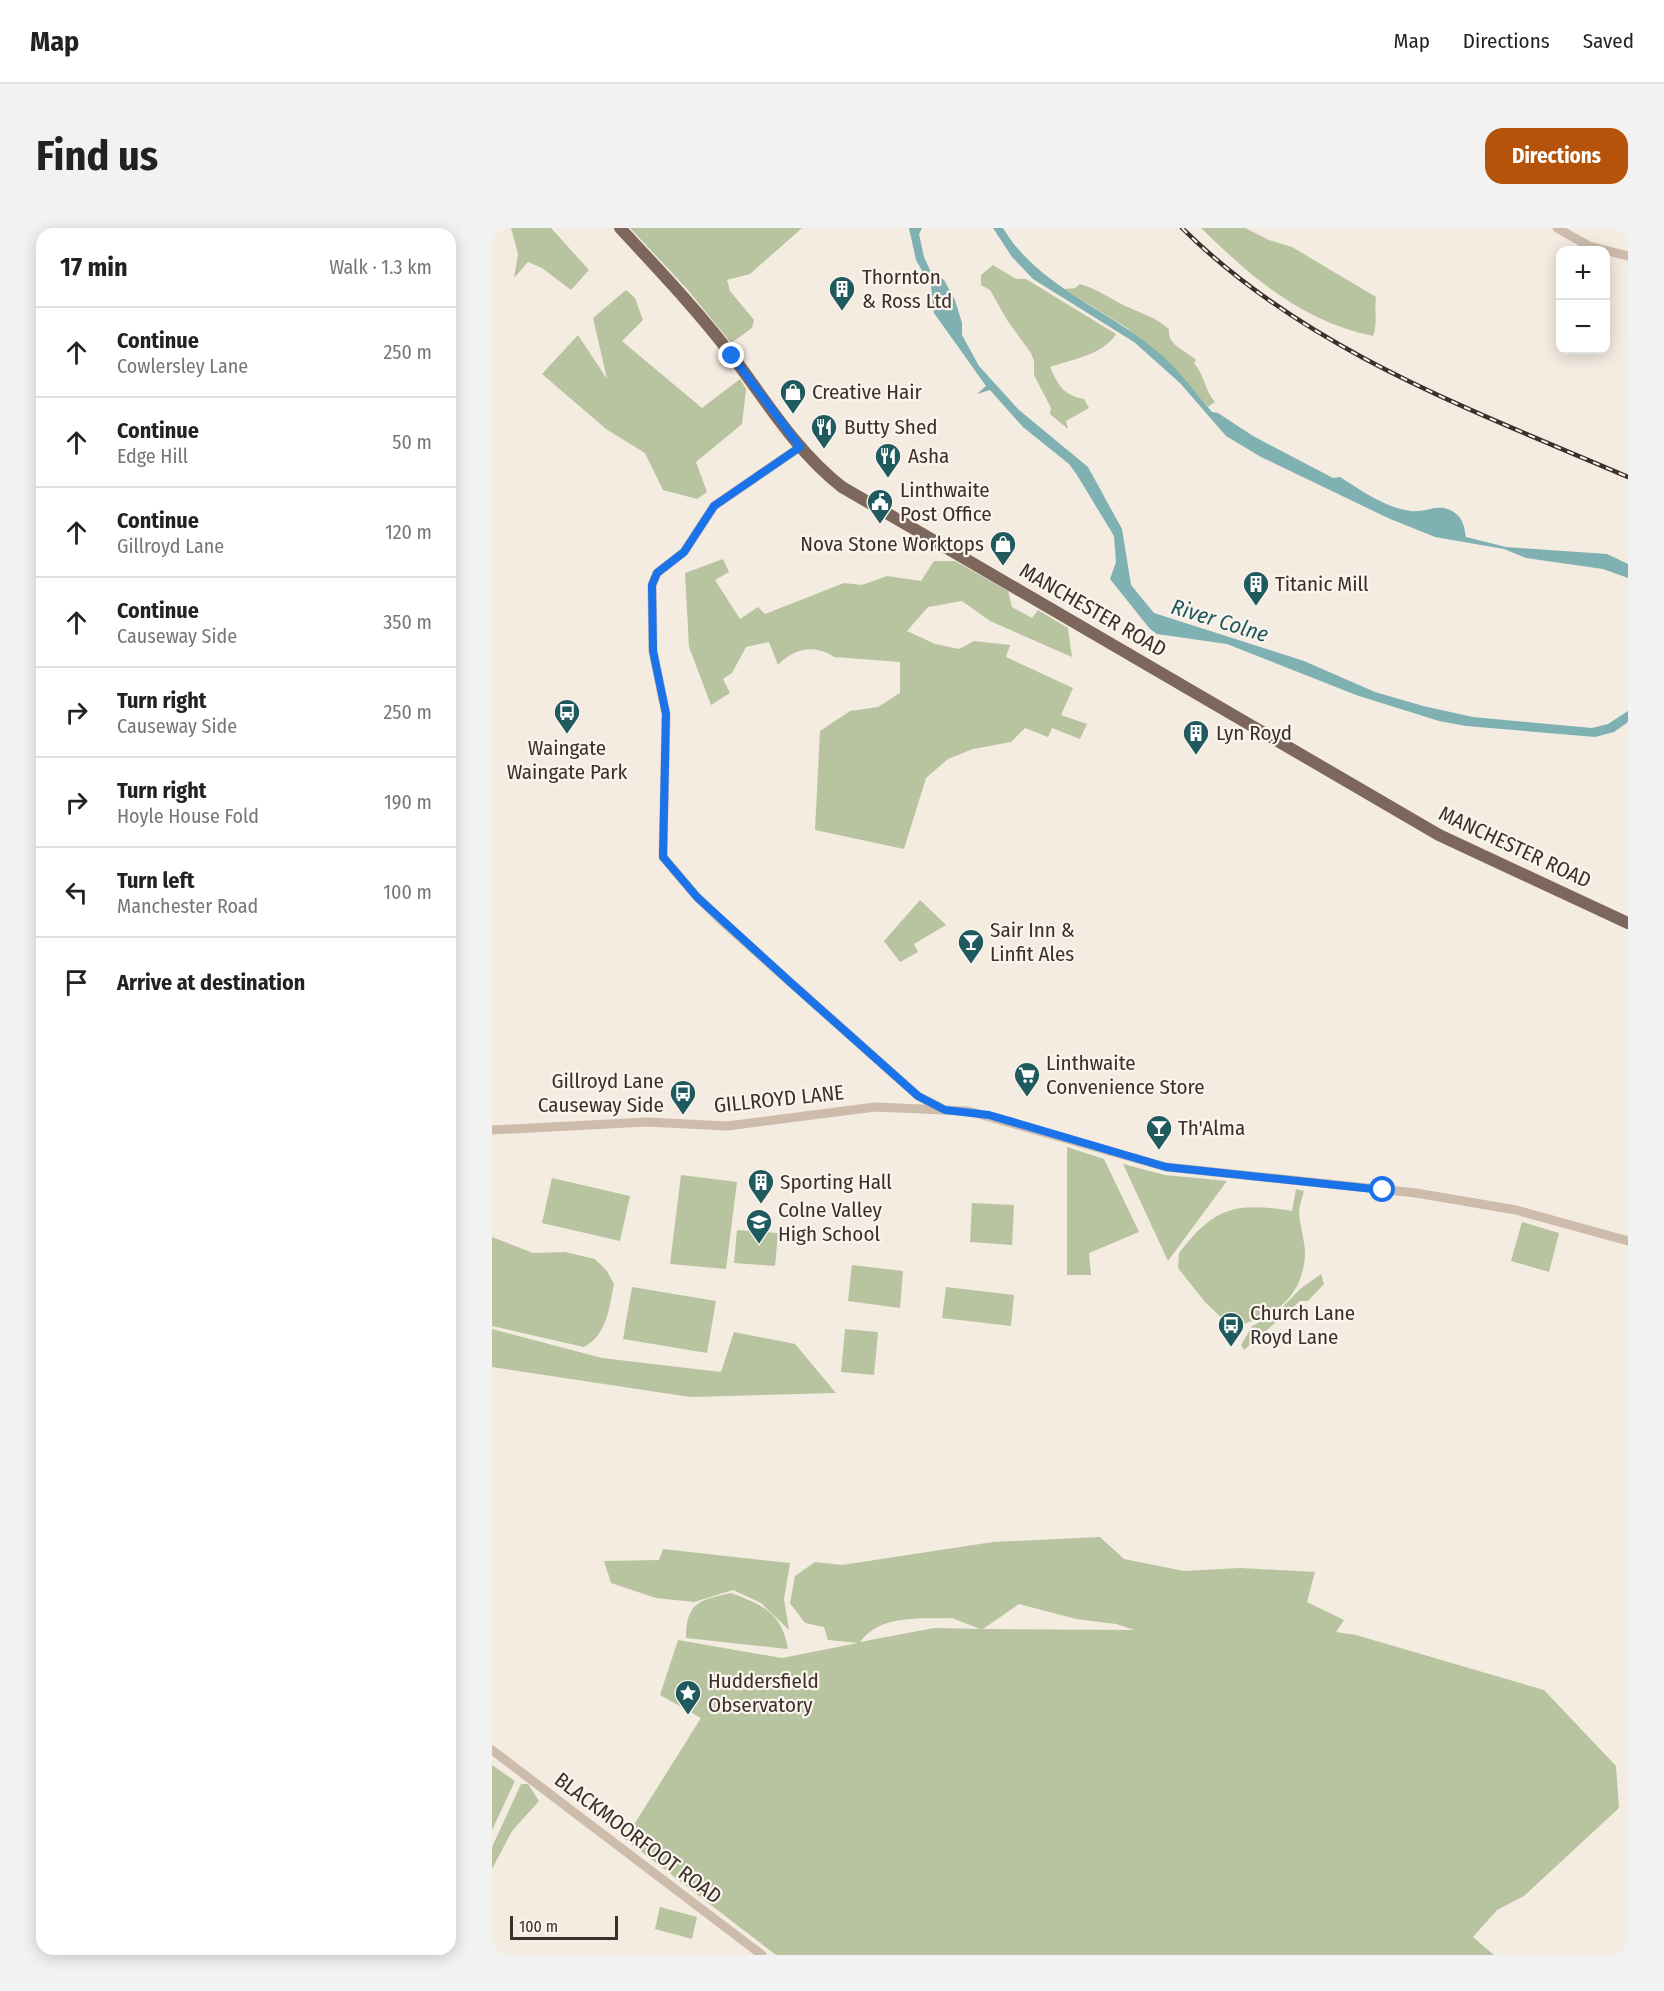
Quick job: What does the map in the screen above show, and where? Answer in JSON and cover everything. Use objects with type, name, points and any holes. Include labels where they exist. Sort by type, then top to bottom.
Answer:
[{"type":"main road","name":"MANCHESTER ROAD","points":[[620,228],[703,320],[820,470],[871,505],[1439,835],[1628,923]]},
{"type":"street","points":[[1557,228],[1590,246],[1628,256]]},
{"type":"street","points":[[800,447],[714,506],[684,552],[657,573],[652,585],[653,651],[666,714],[663,857],[697,897],[739,936],[918,1096],[945,1110]]},
{"type":"street","name":"GILLROYD LANE","points":[[492,1130],[646,1122],[727,1126],[875,1107],[945,1110],[989,1115],[1166,1167],[1416,1193],[1516,1210],[1628,1241]]},
{"type":"street","name":"BLACKMOORFOOT ROAD","points":[[492,1750],[762,1955]]},
{"type":"green space","points":[[511,228],[551,228],[589,270],[571,290],[542,268],[528,262],[514,278],[518,254]]},
{"type":"green space","points":[[630,228],[802,228],[750,274],[727,280],[730,291],[754,320],[752,328],[731,343],[687,289]]},
{"type":"green space","points":[[1201,228],[1245,228],[1269,240],[1292,247],[1376,297],[1373,336],[1323,320],[1280,295],[1239,264]]},
{"type":"green space","points":[[993,265],[1016,279],[1026,279],[1116,334],[1104,347],[1096,351],[1050,367],[1062,388],[1071,395],[1084,399],[1089,408],[1066,421],[1068,429],[1050,414],[1051,408],[1034,375],[1034,361],[1031,353],[1007,320],[990,290],[981,285],[981,275]]},
{"type":"green space","points":[[1080,284],[1152,318],[1169,329],[1169,335],[1174,344],[1196,360],[1194,363],[1215,402],[1208,407],[1127,328],[1064,289],[1075,288]]},
{"type":"green space","points":[[626,290],[635,298],[643,320],[622,341],[702,408],[740,379],[746,389],[742,424],[696,462],[707,492],[697,499],[663,490],[645,453],[606,429],[542,374],[578,335],[607,379],[593,318]]},
{"type":"green space","points":[[723,559],[729,572],[715,580],[740,619],[758,607],[765,614],[844,583],[862,585],[887,576],[921,581],[934,561],[955,561],[1008,591],[1012,607],[1032,618],[1038,610],[1068,628],[1072,657],[990,621],[962,601],[928,607],[907,631],[935,644],[959,649],[974,641],[1010,645],[1006,657],[1073,688],[1061,715],[1087,724],[1080,739],[1052,728],[1048,737],[1025,728],[1011,742],[973,749],[948,759],[926,778],[904,849],[815,830],[820,731],[850,711],[878,707],[900,693],[900,662],[834,657],[812,649],[791,655],[778,665],[769,642],[746,647],[732,673],[723,679],[730,693],[711,705],[689,647],[685,573]]},
{"type":"green space","points":[[920,900],[946,925],[914,944],[918,952],[900,962],[884,941]]},
{"type":"green space","points":[[1067,1147],[1104,1159],[1139,1232],[1089,1253],[1091,1275],[1067,1275]]},
{"type":"green space","points":[[1123,1164],[1165,1175],[1227,1181],[1168,1261]]},
{"type":"green space","points":[[681,1175],[737,1182],[726,1269],[670,1264]]},
{"type":"green space","points":[[552,1178],[630,1196],[620,1241],[542,1223]]},
{"type":"green space","points":[[1296,1189],[1304,1191],[1299,1214],[1305,1251],[1304,1267],[1299,1281],[1284,1304],[1273,1312],[1246,1323],[1230,1326],[1205,1302],[1178,1268],[1179,1253],[1204,1225],[1228,1211],[1256,1207],[1292,1211]]},
{"type":"green space","points":[[972,1203],[1014,1205],[1012,1245],[970,1242]]},
{"type":"green space","points":[[1522,1222],[1559,1233],[1549,1272],[1511,1261]]},
{"type":"green space","points":[[737,1230],[778,1233],[775,1266],[734,1263]]},
{"type":"green space","points":[[492,1237],[533,1253],[565,1252],[595,1259],[607,1271],[614,1284],[606,1320],[592,1342],[584,1347],[492,1326]]},
{"type":"green space","points":[[852,1265],[903,1271],[900,1308],[848,1301]]},
{"type":"green space","points":[[1321,1274],[1324,1284],[1308,1301],[1300,1301],[1244,1350],[1241,1345],[1252,1326],[1275,1315],[1300,1289]]},
{"type":"green space","points":[[632,1287],[716,1301],[707,1353],[623,1339]]},
{"type":"green space","points":[[946,1287],[1014,1295],[1011,1326],[942,1318]]},
{"type":"green space","points":[[492,1329],[602,1358],[721,1372],[734,1332],[795,1344],[836,1393],[690,1397],[492,1367]]},
{"type":"green space","points":[[845,1329],[878,1332],[874,1375],[841,1372]]},
{"type":"green space","points":[[1100,1537],[1124,1559],[1184,1571],[1240,1568],[1315,1572],[1307,1602],[1344,1620],[1336,1632],[1356,1635],[1544,1690],[1616,1766],[1619,1808],[1524,1896],[1497,1910],[1473,1937],[1494,1955],[776,1955],[625,1839],[701,1718],[660,1695],[678,1640],[782,1658],[858,1643],[828,1640],[824,1627],[805,1623],[790,1603],[795,1576],[815,1562],[842,1565],[993,1542]],"holes":[[[1019,1604],[1076,1619],[1116,1624],[1134,1630],[983,1629]],[[952,1618],[980,1629],[934,1628],[860,1642],[868,1633],[890,1622]]]},
{"type":"green space","points":[[663,1549],[790,1563],[784,1599],[789,1630],[761,1603],[733,1590],[694,1602],[656,1598],[611,1583],[604,1561],[659,1560]]},
{"type":"green space","points":[[731,1593],[762,1606],[769,1612],[781,1627],[788,1649],[686,1638],[689,1617],[697,1605],[711,1598]]},
{"type":"green space","points":[[492,1765],[515,1781],[492,1830]]},
{"type":"green space","points":[[521,1784],[528,1784],[539,1801],[512,1831],[492,1869],[492,1847]]},
{"type":"green space","points":[[660,1907],[697,1917],[692,1939],[655,1929]]},
{"type":"water","points":[[909,228],[922,228],[919,234],[924,257],[930,270],[944,280],[955,300],[962,323],[962,335],[979,366],[1019,410],[1088,467],[1122,529],[1131,585],[1154,613],[1304,661],[1375,692],[1423,706],[1473,717],[1592,728],[1608,724],[1628,711],[1628,722],[1614,732],[1595,737],[1466,726],[1439,721],[1356,695],[1227,644],[1157,634],[1150,629],[1110,579],[1116,562],[1114,536],[1069,464],[1023,427],[990,390],[977,394],[986,386],[934,313],[931,287],[916,260]]},
{"type":"water","points":[[993,228],[1003,228],[1033,265],[1052,280],[1162,355],[1212,412],[1218,413],[1253,436],[1333,478],[1340,477],[1392,506],[1411,511],[1442,508],[1452,511],[1461,519],[1466,537],[1506,547],[1607,554],[1628,564],[1628,578],[1603,569],[1526,558],[1504,549],[1435,537],[1388,518],[1261,457],[1226,436],[1180,383],[1134,342],[1033,279],[1012,257]]},
{"type":"railway","points":[[1182,228],[1230,271],[1282,309],[1336,343],[1451,401],[1628,477]]},
{"type":"place","name":"Thornton & Ross Ltd","points":[[842,312]]},
{"type":"place","name":"Creative Hair","points":[[793,415]]},
{"type":"place","name":"Butty Shed","points":[[824,450]]},
{"type":"place","name":"Asha","points":[[888,479]]},
{"type":"place","name":"Linthwaite Post Office","points":[[880,525]]},
{"type":"place","name":"Nova Stone Worktops","points":[[1003,567]]},
{"type":"place","name":"Titanic Mill","points":[[1256,607]]},
{"type":"place","name":"Waingate Waingate Park","points":[[567,735]]},
{"type":"place","name":"Lyn Royd","points":[[1196,756]]},
{"type":"place","name":"Sair Inn & Linfit Ales","points":[[971,965]]},
{"type":"place","name":"Linthwaite Convenience Store","points":[[1027,1098]]},
{"type":"place","name":"Gillroyd Lane Causeway Side","points":[[683,1116]]},
{"type":"place","name":"Th'Alma","points":[[1159,1151]]},
{"type":"place","name":"Sporting Hall","points":[[761,1205]]},
{"type":"place","name":"Colne Valley High School","points":[[759,1245]]},
{"type":"place","name":"Church Lane Royd Lane","points":[[1231,1348]]},
{"type":"place","name":"Huddersfield Observatory","points":[[688,1716]]},
{"type":"route","points":[[732,356],[800,447],[714,506],[684,552],[657,573],[652,585],[652,642],[666,714],[663,857],[697,897],[725,924],[918,1096],[945,1110],[989,1115],[1166,1167],[1383,1190]]},
{"type":"water label","name":"River Colne","points":[[1220,620]]}]
